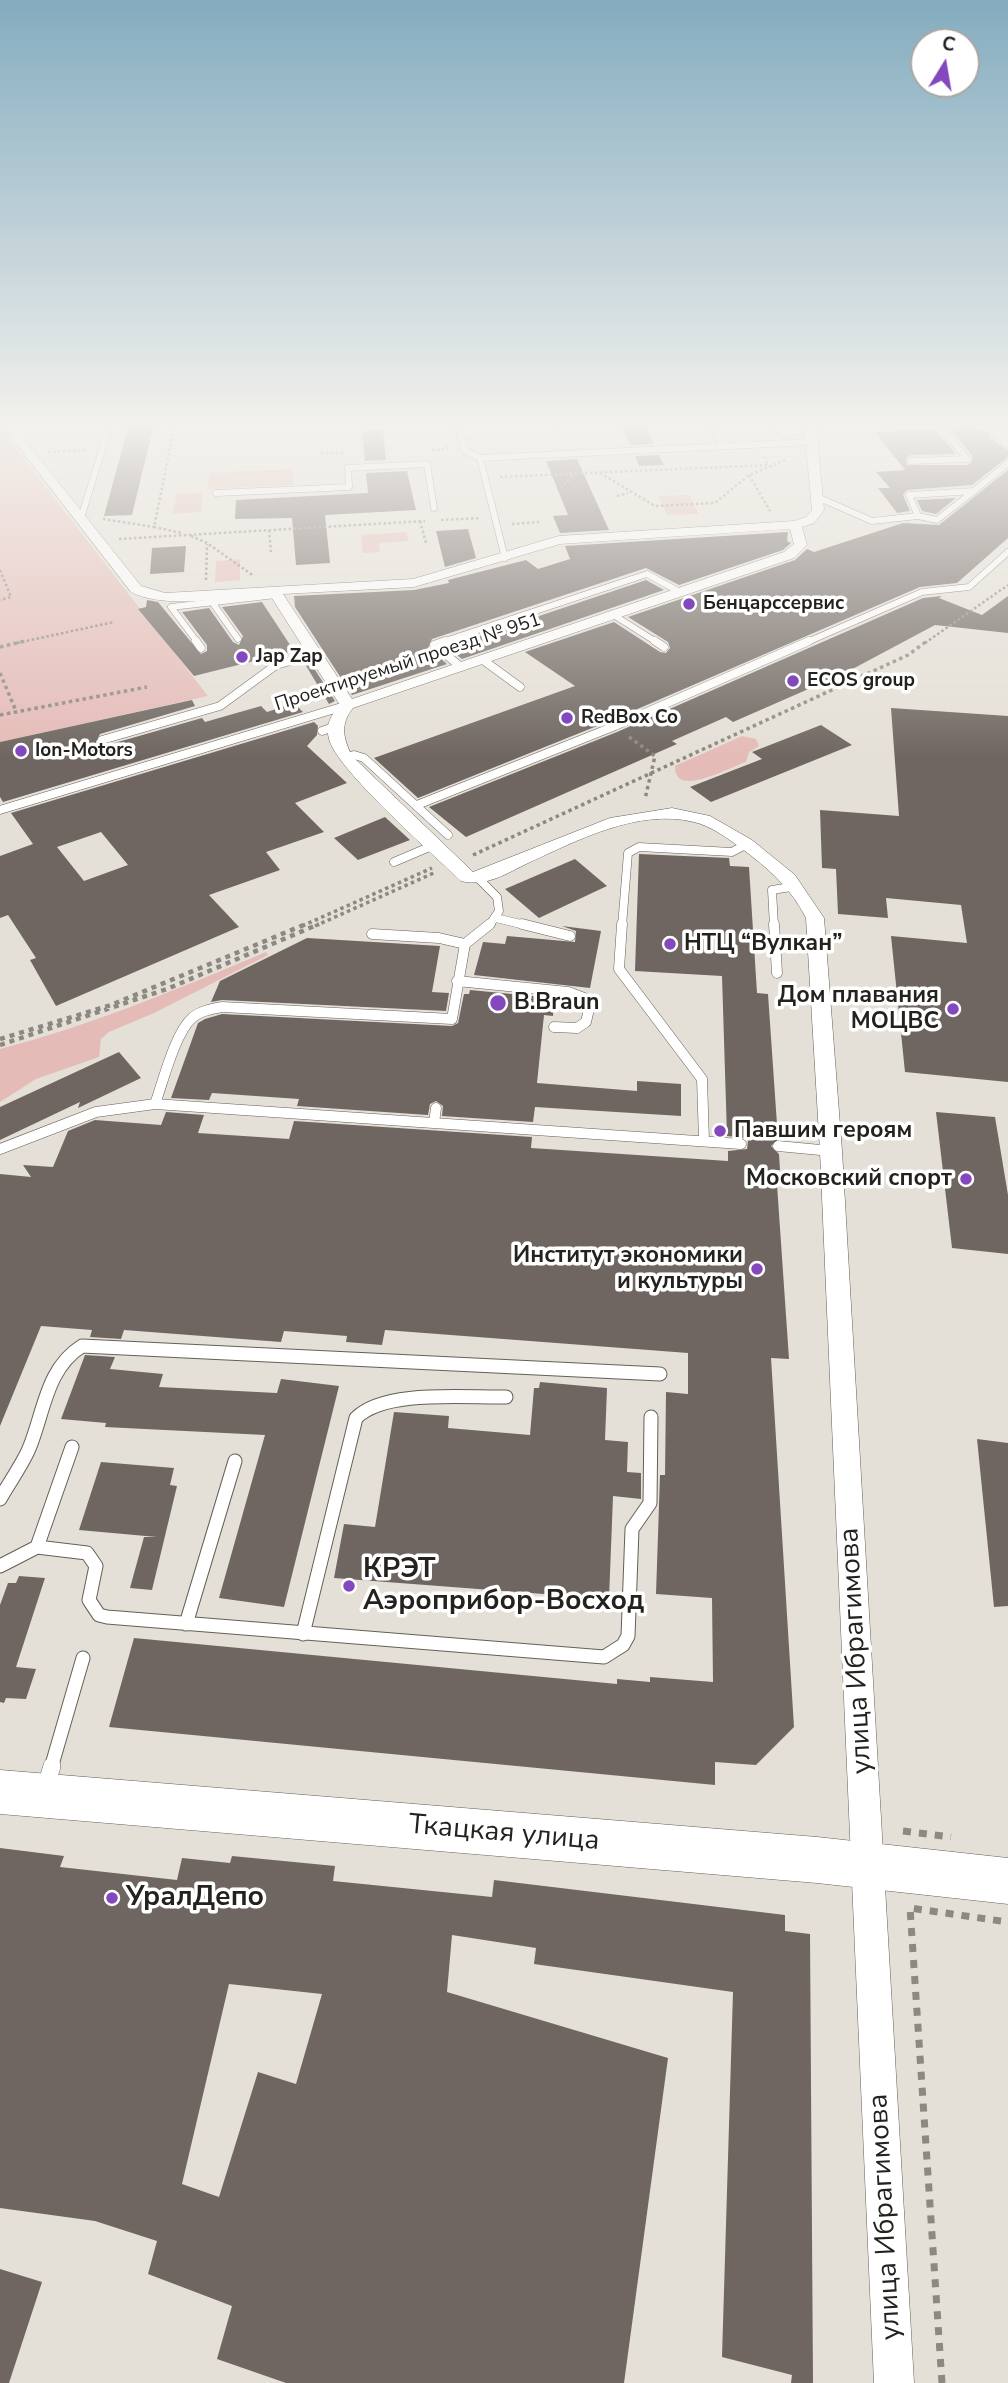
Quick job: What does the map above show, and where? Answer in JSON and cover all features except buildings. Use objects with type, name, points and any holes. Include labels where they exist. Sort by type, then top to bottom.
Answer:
[{"type":"street","points":[[99,535],[136,589],[147,595],[209,598],[414,583],[559,540],[634,535]]},
{"type":"street","name":"Проектируемый проезд № 951","points":[[348,705],[683,588],[789,555],[799,550],[794,535]]},
{"type":"street","points":[[275,593],[348,705],[328,729],[345,758],[441,840],[451,862],[467,877],[480,879],[640,815],[676,813],[697,817],[747,844],[797,886]]},
{"type":"street","name":"улица Ибрагимова","points":[[797,886],[815,918],[831,1151],[894,2383]]},
{"type":"street","name":"Ткацкая улица","points":[[0,1792],[868,1865],[1008,1881]]},
{"type":"lane","points":[[499,535],[505,558]]},
{"type":"lane","points":[[417,805],[615,726],[922,592],[969,587],[1008,552]]},
{"type":"lane","points":[[461,667],[434,645],[647,574],[683,588]]},
{"type":"lane","points":[[201,648],[171,607],[209,598],[238,639]]},
{"type":"lane","points":[[612,614],[664,648]]},
{"type":"lane","points":[[102,740],[220,706],[276,665],[315,654]]},
{"type":"lane","points":[[483,660],[520,687]]},
{"type":"lane","name":"Проектируемый проезд № 951","points":[[0,810],[348,705]]},
{"type":"lane","points":[[345,758],[354,755],[364,758],[417,805],[441,840],[394,862]]},
{"type":"lane","points":[[704,1141],[702,1079],[619,969],[628,853],[639,847],[732,852],[747,844]]},
{"type":"lane","points":[[155,1104],[187,1021],[202,1011],[222,1007],[451,1025],[465,944],[496,918],[500,904],[480,879]]},
{"type":"lane","points":[[777,973],[772,890],[797,886]]},
{"type":"lane","points":[[496,918],[570,936]]},
{"type":"lane","points":[[372,934],[439,938],[465,944]]},
{"type":"lane","points":[[457,981],[568,992],[584,998],[589,1009],[586,1022],[576,1028],[554,1027]]},
{"type":"lane","points":[[0,1149],[96,1112],[155,1104],[741,1143]]},
{"type":"lane","points":[[434,1123],[436,1108]]},
{"type":"lane","points":[[778,1146],[831,1151]]},
{"type":"lane","points":[[0,1499],[27,1452],[59,1364],[72,1350],[82,1346],[660,1374]]},
{"type":"lane","points":[[303,1634],[356,1418],[377,1402],[391,1400],[506,1397]]},
{"type":"lane","points":[[0,1566],[37,1547],[79,1551],[93,1559],[95,1575],[89,1600],[99,1615],[592,1658],[614,1653],[628,1636],[631,1624],[632,1529],[650,1503],[651,1417]]},
{"type":"lane","points":[[37,1547],[72,1447]]},
{"type":"lane","points":[[186,1624],[235,1461]]},
{"type":"lane","points":[[43,1796],[83,1658]]},
{"type":"path","points":[[111,540],[185,535]]},
{"type":"path","points":[[188,535],[207,543],[275,593]]},
{"type":"path","points":[[269,535],[271,552]]},
{"type":"path","points":[[424,535],[426,543]]},
{"type":"path","points":[[207,543],[209,598]]},
{"type":"path","points":[[0,570],[11,597],[0,600]]},
{"type":"path","points":[[0,1039],[62,1024],[178,979],[568,814],[650,772],[908,655],[1008,585]]},
{"type":"path","points":[[0,647],[114,622]]},
{"type":"path","points":[[0,673],[16,712]]},
{"type":"path","points":[[0,715],[147,687]]},
{"type":"path","points":[[615,726],[655,756],[645,799]]},
{"type":"path","points":[[0,1045],[63,1028],[184,983],[269,948],[451,862]]},
{"type":"path","points":[[942,2383],[910,1909],[1008,1922]]},
{"type":"shaded area","points":[[0,535],[83,535],[208,696],[0,742]]},
{"type":"shaded area","points":[[361,535],[407,535],[408,541],[379,543],[380,552],[363,553]]},
{"type":"shaded area","points":[[240,559],[240,580],[215,582],[216,561]]},
{"type":"shaded area","points":[[742,736],[756,739],[759,746],[749,752],[746,762],[703,779],[683,780],[677,776],[675,766]]},
{"type":"shaded area","points":[[266,952],[268,955],[154,1013],[109,1032],[101,1039],[99,1057],[36,1079],[0,1102],[0,1049],[101,1018]]},
{"type":"place","name":"Бенцарссервис","points":[[689,604]]},
{"type":"place","name":"Jap Zap","points":[[242,657]]},
{"type":"place","name":"ECOS group","points":[[793,681]]},
{"type":"place","name":"RedBox Co","points":[[567,718]]},
{"type":"place","name":"Ion-Motors","points":[[21,751]]},
{"type":"place","name":"НТЦ “Вулкан”","points":[[670,944]]},
{"type":"place","name":"B.Braun","points":[[498,1003]]},
{"type":"place","name":"Дом плавания МОЦВС","points":[[953,1009]]},
{"type":"place","name":"Павшим героям","points":[[720,1131]]},
{"type":"place","name":"Московский спорт","points":[[966,1179]]},
{"type":"place","name":"Институт экономики и культуры","points":[[757,1269]]},
{"type":"place","name":"КРЭТ Аэроприбор-Восход","points":[[349,1586]]},
{"type":"place","name":"УралДепо","points":[[112,1898]]}]
